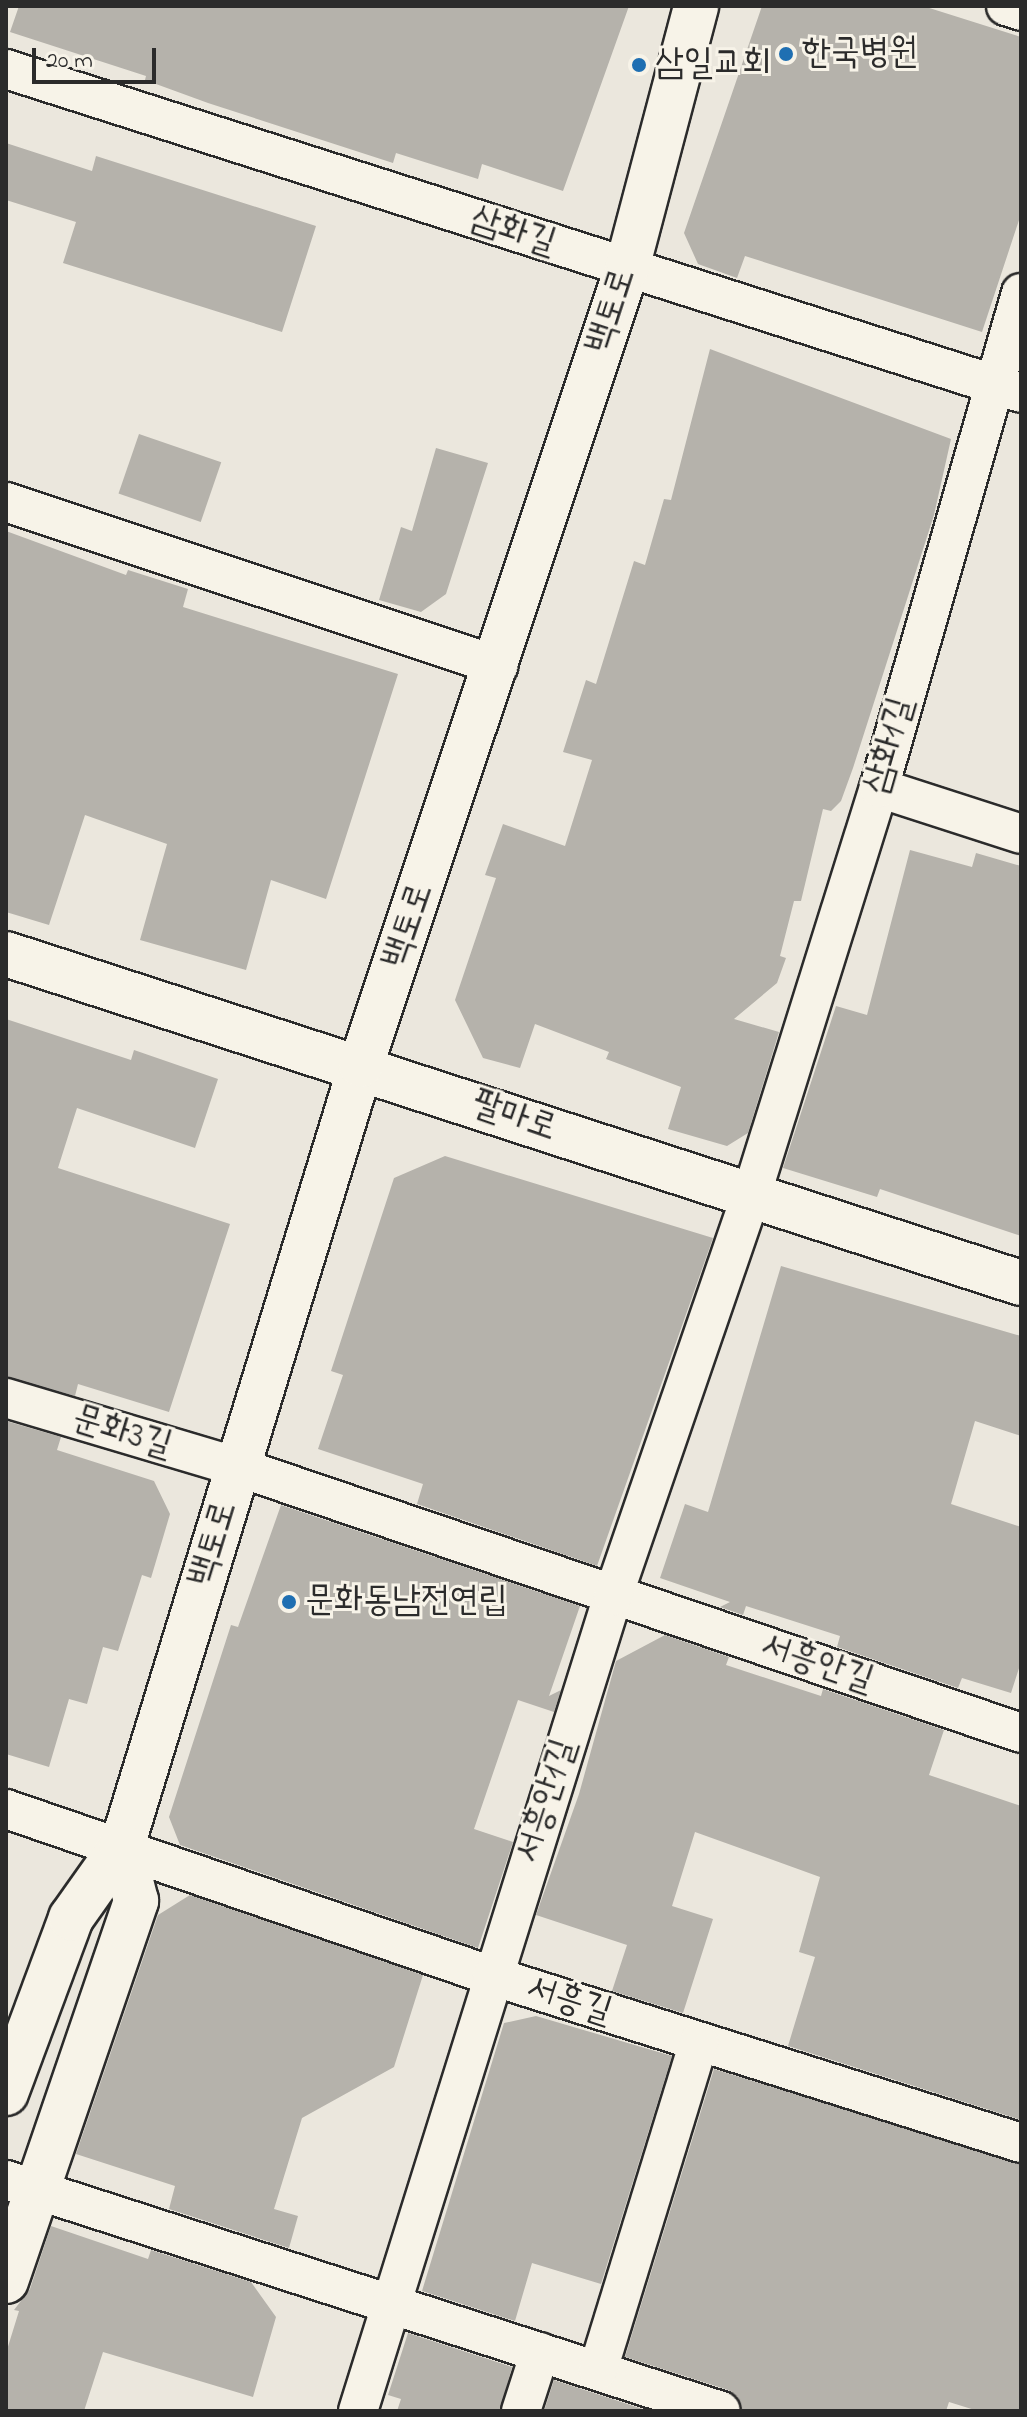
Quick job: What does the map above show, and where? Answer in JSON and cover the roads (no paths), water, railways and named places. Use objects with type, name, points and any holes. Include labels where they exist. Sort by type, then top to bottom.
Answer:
[{"type":"street","name":"백토로","points":[[6,2093],[71,1918],[122,1846],[361,1065],[498,666],[627,268],[696,6]]},
{"type":"street","points":[[1006,6],[1021,11]]},
{"type":"street","name":"삼화길","points":[[6,69],[1007,389]]},
{"type":"street","name":"삼화1길","points":[[751,1196],[1007,389],[1021,293]]},
{"type":"street","points":[[6,502],[498,666]]},
{"type":"street","points":[[879,788],[1021,834]]},
{"type":"street","name":"팔마로","points":[[6,954],[361,1065],[1021,1283]]},
{"type":"street","name":"서흥안1길","points":[[358,2411],[613,1596],[751,1196]]},
{"type":"street","name":"문화3길","points":[[6,1398],[238,1467],[613,1596]]},
{"type":"street","name":"서흥안길","points":[[613,1596],[1021,1733]]},
{"type":"street","name":"서흥길","points":[[6,1809],[122,1846],[492,1976],[1021,2143]]},
{"type":"street","points":[[6,2281],[22,2186],[136,1901],[122,1846]]},
{"type":"street","points":[[598,2370],[699,2042]]},
{"type":"street","points":[[22,2186],[721,2411]]},
{"type":"street","points":[[521,2411],[540,2352]]},
{"type":"place","name":"한국병원","points":[[786,54]]},
{"type":"place","name":"삼일교회","points":[[639,65]]},
{"type":"place","name":"문화동남전연립","points":[[289,1602]]}]
